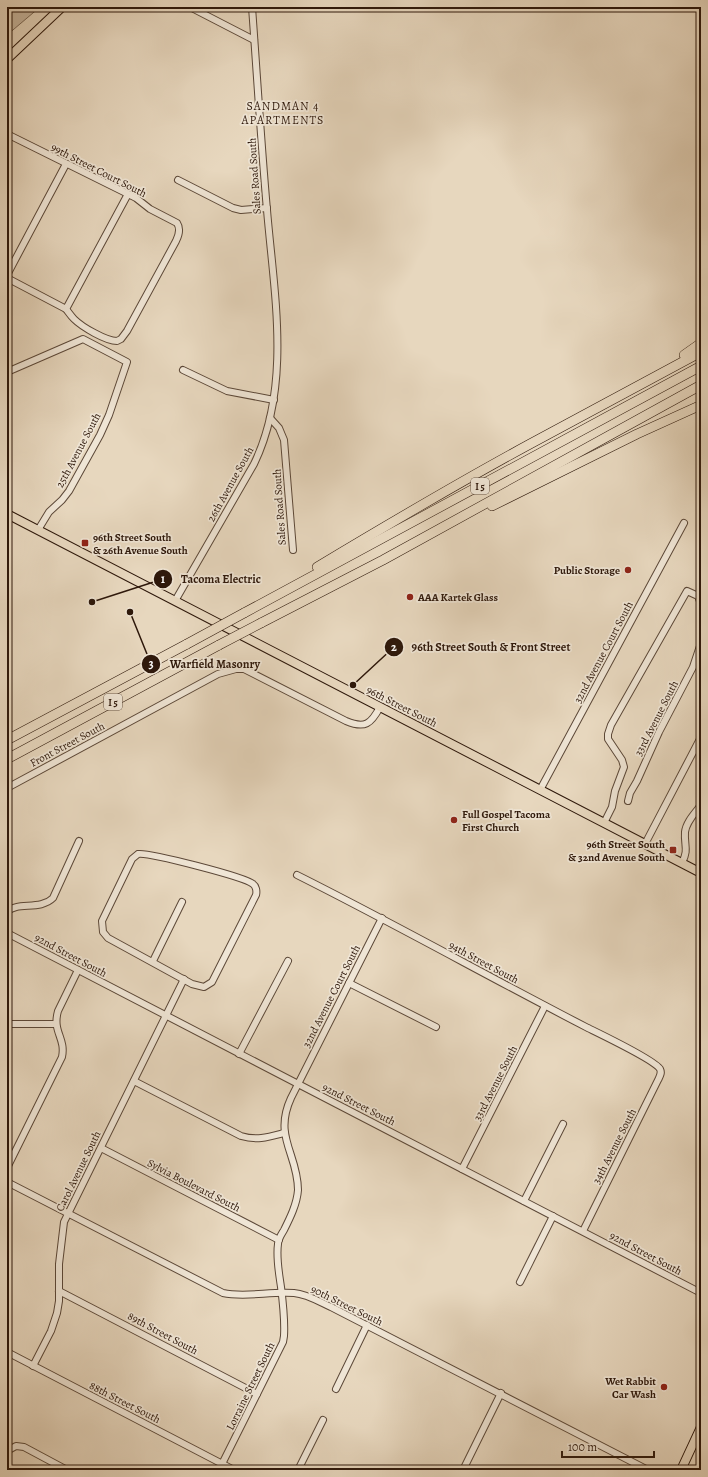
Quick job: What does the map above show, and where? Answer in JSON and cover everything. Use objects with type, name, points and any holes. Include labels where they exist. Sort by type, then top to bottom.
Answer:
[{"type":"highway","points":[[639,386],[701,343]]},
{"type":"highway","points":[[259,605],[370,535],[530,444],[701,352]]},
{"type":"highway","name":"I 5","points":[[7,740],[701,366]]},
{"type":"highway","name":"I 5","points":[[7,759],[261,622],[383,560],[701,385]]},
{"type":"highway","points":[[383,560],[637,434],[701,405]]},
{"type":"main road","points":[[7,59],[62,7]]},
{"type":"main road","name":"96th Street South","points":[[7,514],[604,823],[682,863],[700,870]]},
{"type":"main road","points":[[681,1470],[701,1427]]},
{"type":"street","points":[[190,7],[254,40]]},
{"type":"street","name":"Sales Road South","points":[[252,7],[278,343]]},
{"type":"street","name":"99th Street Court South","points":[[7,134],[143,202],[150,208],[174,221],[179,227],[179,234],[176,241],[127,330],[119,341],[113,341],[83,326],[73,318],[66,309]]},
{"type":"street","points":[[66,164],[7,276],[66,309],[128,194]]},
{"type":"street","points":[[178,180],[233,208],[241,210],[267,208]]},
{"type":"street","name":"25th Avenue South","points":[[7,372],[83,339],[128,362],[100,435],[68,491],[45,518],[38,530]]},
{"type":"street","name":"26th Avenue South","points":[[175,601],[254,464],[264,443],[274,400],[278,343]]},
{"type":"street","points":[[183,370],[228,391],[274,400]]},
{"type":"street","name":"Sales Road South","points":[[270,418],[279,428],[284,440],[293,550]]},
{"type":"street","name":"32nd Avenue Court South","points":[[540,790],[684,523]]},
{"type":"street","points":[[604,823],[612,807],[615,791],[624,767],[609,740],[608,734],[610,728],[687,591],[698,596],[701,604]]},
{"type":"street","name":"33rd Avenue South","points":[[628,802],[630,793],[637,781],[658,732],[693,667],[701,643]]},
{"type":"street","name":"Front Street South","points":[[7,788],[218,674],[236,669],[244,669],[354,724],[361,726],[368,724],[376,716],[380,707]]},
{"type":"street","points":[[645,844],[701,737]]},
{"type":"street","points":[[682,863],[686,849],[686,828],[701,805]]},
{"type":"street","points":[[7,912],[14,907],[33,906],[50,901],[53,898],[79,842]]},
{"type":"street","points":[[141,853],[163,857],[236,877],[252,884],[255,887],[256,895],[212,982],[204,987],[192,984],[184,979],[108,938],[103,932],[102,921],[132,859],[141,853]]},
{"type":"street","name":"94th Street South","points":[[298,875],[382,918],[652,1062],[660,1069]]},
{"type":"street","points":[[153,962],[182,902]]},
{"type":"street","name":"32nd Avenue Court South","points":[[298,1084],[382,918]]},
{"type":"street","name":"92nd Street South","points":[[7,933],[701,1293]]},
{"type":"street","points":[[239,1054],[288,961]]},
{"type":"street","points":[[7,1168],[62,1057],[63,1046],[56,1024],[58,1011],[78,970]]},
{"type":"street","name":"Carol Avenue South","points":[[33,1366],[55,1319],[58,1307],[59,1264],[64,1222],[184,979]]},
{"type":"street","points":[[349,983],[436,1027]]},
{"type":"street","name":"33rd Avenue South","points":[[462,1169],[545,1006]]},
{"type":"street","points":[[7,1024],[56,1024]]},
{"type":"street","name":"34th Avenue South","points":[[583,1231],[658,1080],[661,1072],[660,1069]]},
{"type":"street","points":[[134,1081],[241,1136],[262,1139],[284,1133]]},
{"type":"street","name":"Lorraine Street South","points":[[222,1464],[284,1336],[282,1293],[277,1258],[279,1240],[291,1214],[298,1192],[297,1175],[286,1144],[284,1133],[285,1113],[288,1103],[298,1084]]},
{"type":"street","points":[[524,1200],[563,1124]]},
{"type":"street","name":"Sylvia Boulevard South","points":[[101,1148],[279,1240]]},
{"type":"street","name":"90th Street South","points":[[7,1182],[223,1293],[239,1295],[295,1293],[331,1306],[648,1470]]},
{"type":"street","points":[[520,1282],[553,1216]]},
{"type":"street","name":"89th Street South","points":[[59,1291],[257,1394]]},
{"type":"street","points":[[336,1390],[367,1325]]},
{"type":"street","name":"88th Street South","points":[[7,1352],[234,1470]]},
{"type":"street","points":[[463,1470],[500,1393]]},
{"type":"street","points":[[298,1470],[322,1420]]},
{"type":"street","points":[[7,1451],[20,1446],[24,1447],[67,1470]]},
{"type":"shaded area","points":[[7,7],[40,7],[7,35]]},
{"type":"place","name":"96th Street South & 26th Avenue South","points":[[85,543]]},
{"type":"place","name":"Public Storage","points":[[628,570]]},
{"type":"place","name":"AAA Kartek Glass","points":[[410,597]]},
{"type":"place","name":"Tacoma Electric","points":[[92,602]]},
{"type":"place","name":"Warfield Masonry","points":[[130,612]]},
{"type":"place","name":"96th Street South & Front Street","points":[[353,685]]},
{"type":"place","name":"Full Gospel Tacoma First Church","points":[[454,820]]},
{"type":"place","name":"96th Street South & 32nd Avenue South","points":[[673,850]]},
{"type":"place","name":"Wet Rabbit Car Wash","points":[[664,1387]]},
{"type":"district","name":"SANDMAN 4 APARTMENTS","points":[[283,113]]}]
